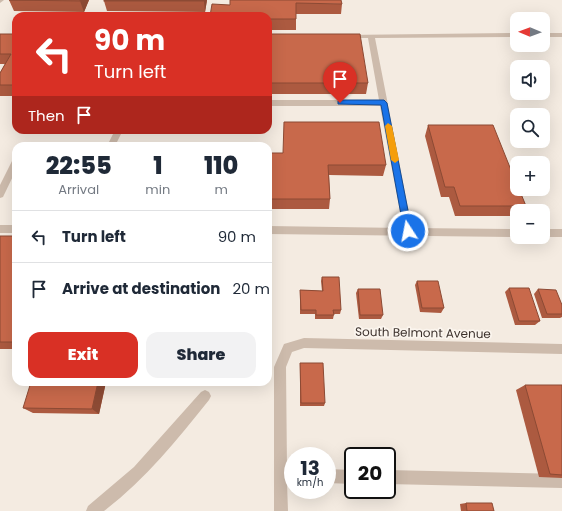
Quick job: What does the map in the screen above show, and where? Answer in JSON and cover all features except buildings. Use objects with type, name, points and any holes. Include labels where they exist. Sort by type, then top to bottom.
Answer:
[{"type":"street","points":[[550,35],[562,35]]},
{"type":"street","points":[[339,36],[510,36]]},
{"type":"street","points":[[371,36],[408,231]]},
{"type":"street","points":[[272,103],[384,103]]},
{"type":"street","points":[[0,195],[12,170]]},
{"type":"street","points":[[0,229],[12,229]]},
{"type":"street","points":[[272,230],[510,233]]},
{"type":"street","points":[[550,233],[562,233]]},
{"type":"street","name":"South Belmont Avenue","points":[[285,447],[280,367],[288,348],[304,343],[562,349]]},
{"type":"street","points":[[93,511],[110,499],[158,453],[205,396]]},
{"type":"street","points":[[396,477],[562,481]]},
{"type":"street","points":[[281,511],[284,494]]},
{"type":"slow traffic","points":[[388,126],[395,160]]},
{"type":"route","points":[[340,103],[384,103],[408,231]]}]
